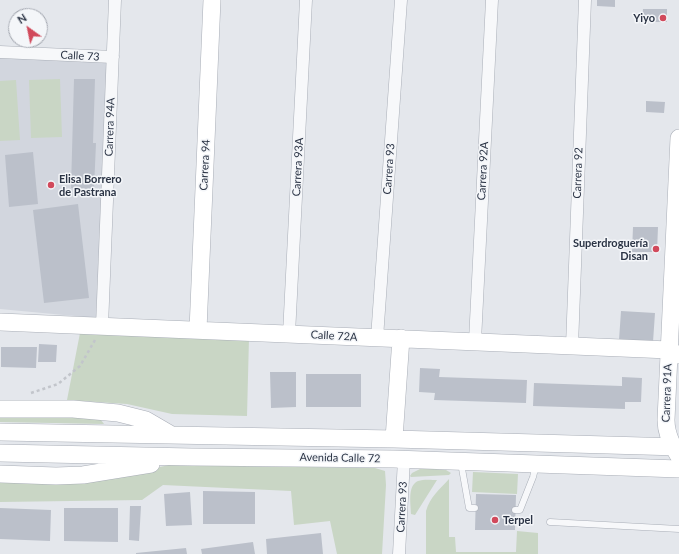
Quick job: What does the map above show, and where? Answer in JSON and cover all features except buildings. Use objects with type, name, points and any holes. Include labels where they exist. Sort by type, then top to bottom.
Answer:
[{"type":"main road","name":"Carrera 94","points":[[198,330],[212,0]]},
{"type":"main road","name":"Carrera 91A","points":[[677,450],[666,426],[674,352],[679,138]]},
{"type":"main road","name":"Calle 72A","points":[[0,322],[475,341],[674,352]]},
{"type":"main road","points":[[394,439],[401,338]]},
{"type":"main road","points":[[0,409],[73,409],[118,413],[146,420],[172,435]]},
{"type":"main road","name":"Avenida Calle 72","points":[[0,432],[394,439],[677,450]]},
{"type":"main road","name":"Avenida Calle 72","points":[[0,453],[404,459],[679,469]]},
{"type":"main road","points":[[0,474],[56,476],[83,475],[192,457]]},
{"type":"street","name":"Carrera 94A","points":[[102,326],[115,0]]},
{"type":"street","name":"Carrera 93A","points":[[289,334],[306,0]]},
{"type":"street","name":"Carrera 93","points":[[377,338],[401,0]]},
{"type":"street","name":"Carrera 92A","points":[[475,341],[492,0]]},
{"type":"street","name":"Carrera 92","points":[[572,346],[585,0]]},
{"type":"street","name":"Calle 73","points":[[0,52],[113,57]]},
{"type":"street","name":"Carrera 93","points":[[399,554],[404,459]]},
{"type":"lane","points":[[461,461],[469,508],[475,508]]},
{"type":"lane","points":[[515,510],[520,510],[533,477],[536,464]]},
{"type":"lane","points":[[550,522],[679,529]]},
{"type":"path","points":[[29,394],[58,384],[80,366],[102,326]]},
{"type":"shaded area","name":"Elisa Borrero de Pastrana","points":[[0,57],[108,62],[96,318],[0,309]]},
{"type":"green space","points":[[60,79],[62,137],[31,138],[29,80]]},
{"type":"green space","points":[[16,80],[20,140],[0,141],[0,81]]},
{"type":"green space","points":[[80,333],[249,338],[247,416],[172,414],[127,404],[67,400]]},
{"type":"green space","points":[[0,417],[80,417],[101,420],[104,424],[0,422]]},
{"type":"green space","points":[[169,465],[375,468],[385,471],[386,485],[382,554],[337,554],[330,521],[294,525],[291,491],[163,485],[142,500],[0,502],[0,483],[91,482]]},
{"type":"green space","points":[[422,468],[446,470],[451,473],[449,475],[410,476],[412,473]]},
{"type":"green space","points":[[473,472],[518,474],[517,494],[472,492]]},
{"type":"green space","points":[[449,479],[449,537],[455,537],[456,552],[516,552],[517,531],[538,533],[538,554],[426,554],[426,511],[433,497]]},
{"type":"green space","points":[[423,480],[437,480],[415,515],[411,514],[410,496],[412,487],[415,483]]},
{"type":"place","name":"Yiyo","points":[[663,18]]},
{"type":"place","name":"Elisa Borrero de Pastrana","points":[[51,185]]},
{"type":"place","name":"Superdroguería Disan","points":[[656,249]]},
{"type":"place","name":"Terpel","points":[[495,520]]}]
